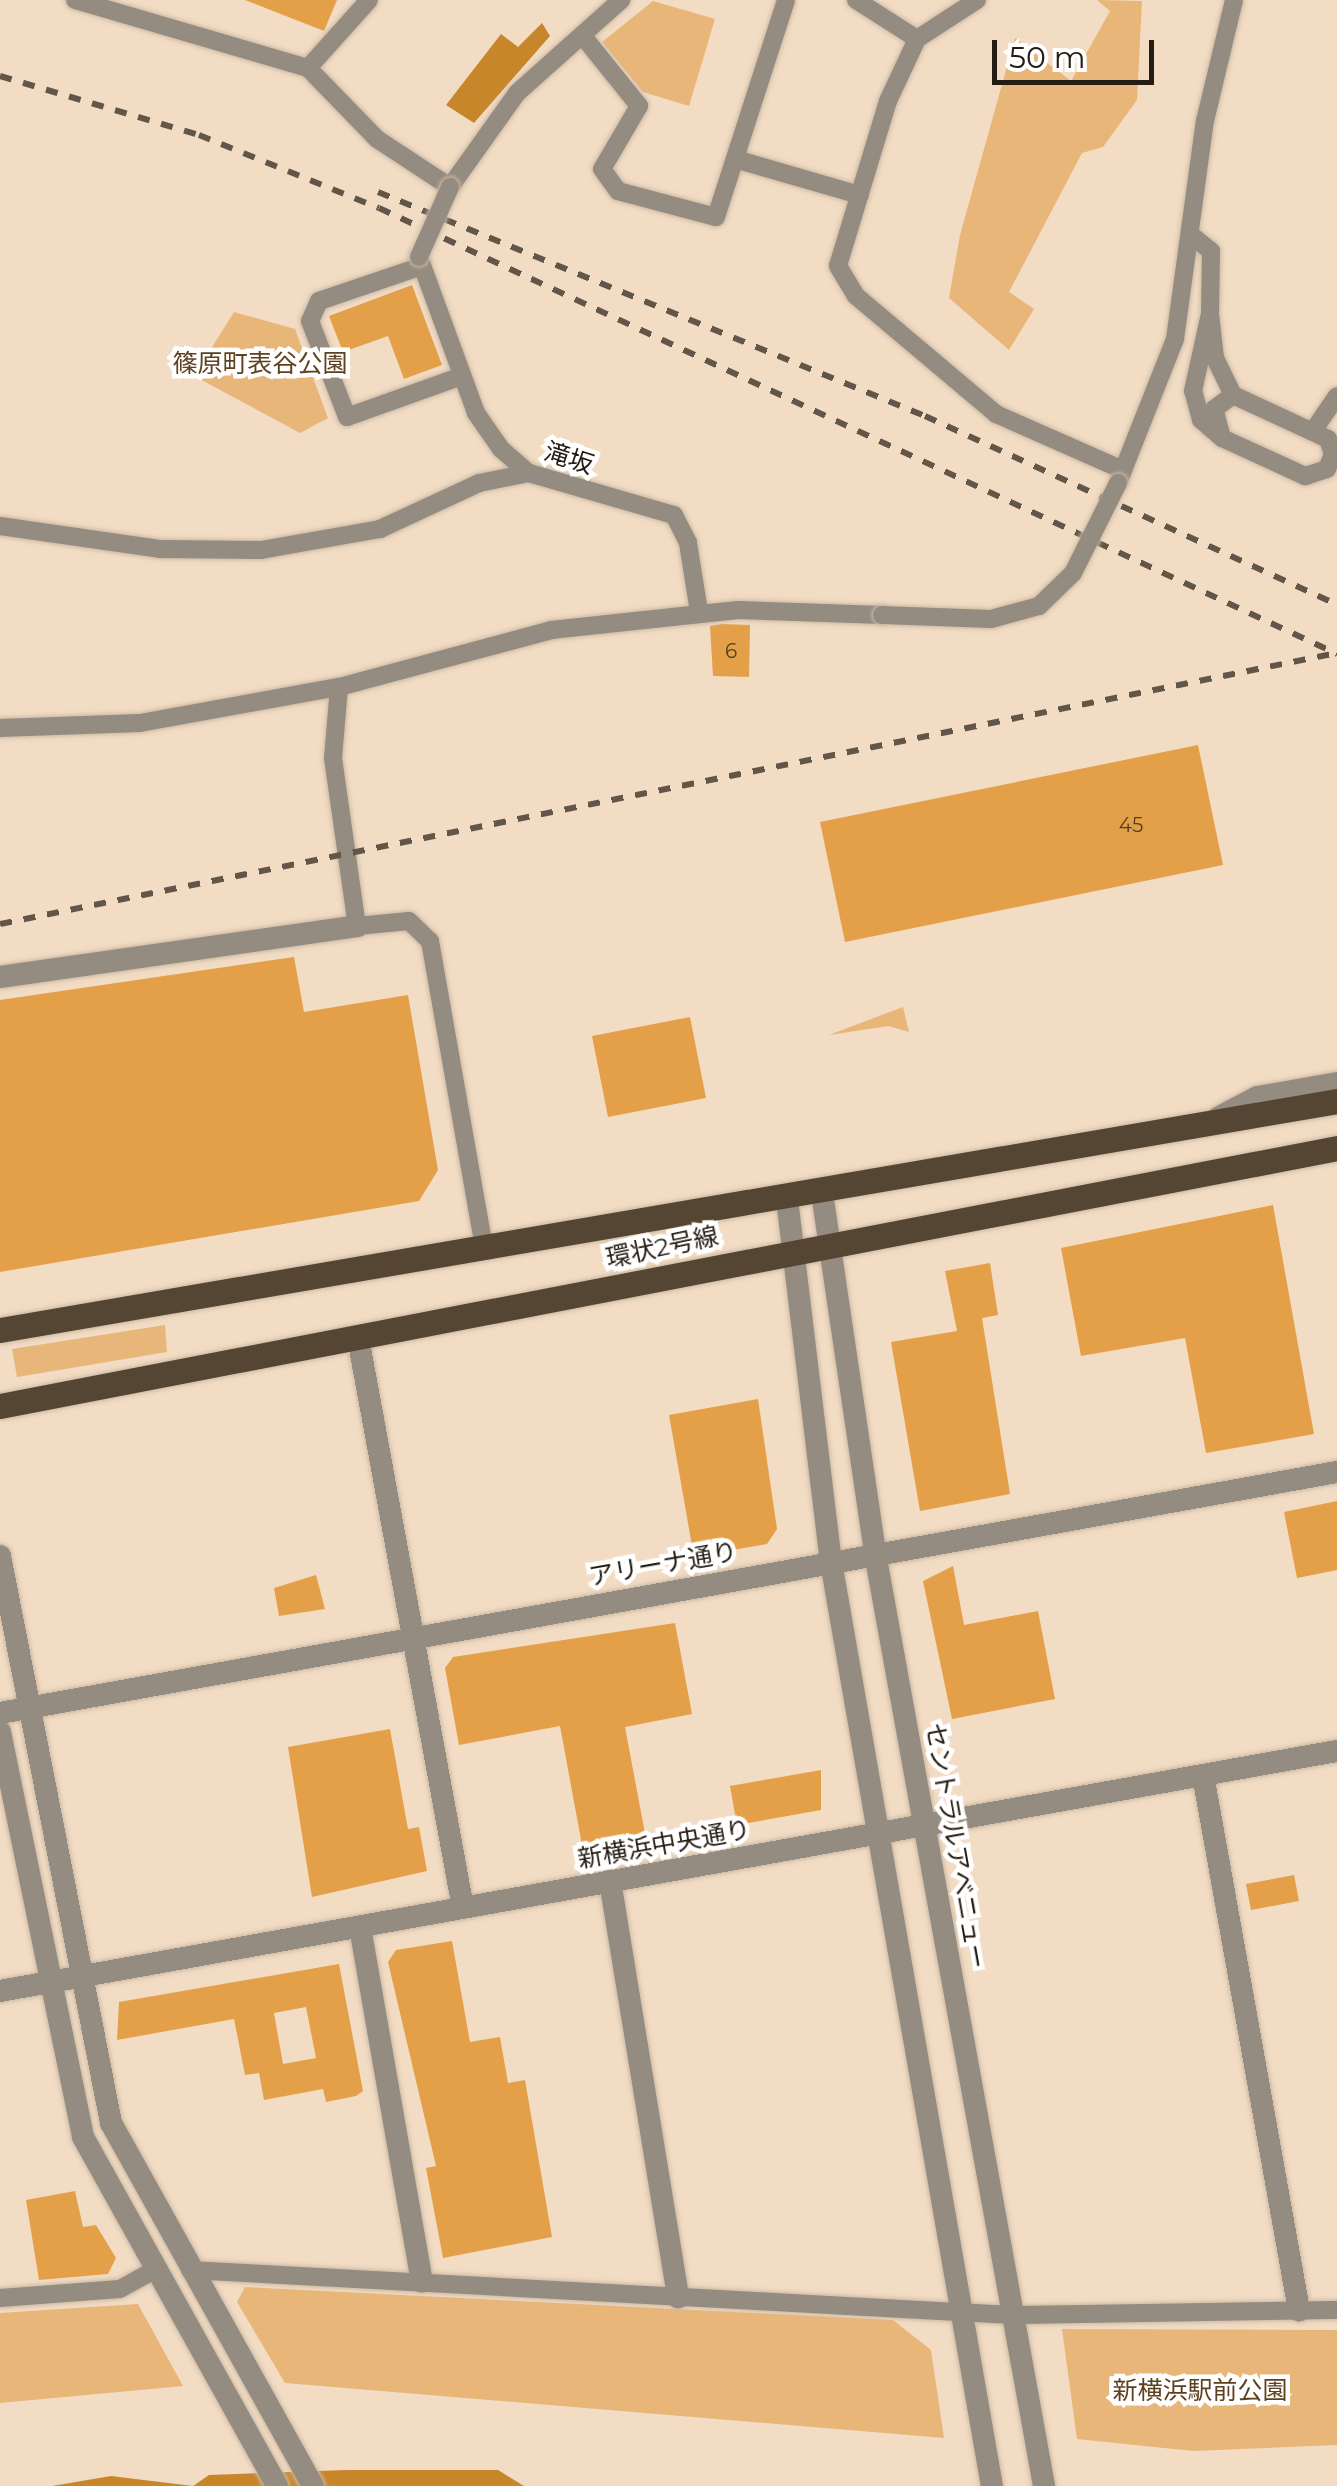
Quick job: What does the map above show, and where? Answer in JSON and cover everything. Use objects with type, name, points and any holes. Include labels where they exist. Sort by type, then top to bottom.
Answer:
[{"type":"main road","name":"環状2号線","points":[[0,1330],[822,1193],[1335,1101]]},
{"type":"main road","name":"環状2号線","points":[[0,1406],[358,1343],[788,1250],[1337,1148]]},
{"type":"street","points":[[75,0],[308,68],[377,139],[450,187]]},
{"type":"street","points":[[308,68],[369,0]]},
{"type":"street","points":[[462,376],[348,417],[310,321],[319,302],[420,261],[450,187],[517,93],[621,0]]},
{"type":"street","points":[[582,35],[639,106],[602,169],[618,191],[716,217],[786,0]]},
{"type":"street","points":[[856,0],[917,39]]},
{"type":"street","points":[[978,0],[917,39],[838,266],[856,296],[996,414],[1120,477]]},
{"type":"street","points":[[0,728],[140,722],[339,687],[551,630],[698,612],[992,619],[1039,606],[1073,574],[1120,477],[1175,339],[1204,121],[1234,0]]},
{"type":"street","points":[[735,159],[860,195]]},
{"type":"street","points":[[1191,234],[1211,251],[1214,358],[1233,395],[1313,431],[1333,454],[1327,469],[1304,476],[1222,438],[1202,420],[1192,391],[1210,314]]},
{"type":"street","name":"滝坂","points":[[420,261],[476,413],[529,473],[674,515],[688,543],[698,612]]},
{"type":"street","points":[[1222,438],[1214,410],[1233,395]]},
{"type":"street","points":[[1313,431],[1337,396]]},
{"type":"street","points":[[0,526],[159,549],[262,550],[380,529],[479,484],[529,473]]},
{"type":"street","points":[[339,687],[333,758],[357,926]]},
{"type":"street","points":[[1,970],[410,921],[430,941],[484,1248]]},
{"type":"street","name":"セントラルアベニュー","points":[[822,1193],[875,1553],[1044,2486]]},
{"type":"street","points":[[786,1199],[788,1250],[831,1562],[875,1834],[992,2486]]},
{"type":"street","points":[[358,1343],[462,1908]]},
{"type":"street","name":"アリーナ通り","points":[[0,1714],[1337,1472]]},
{"type":"street","points":[[0,1556],[78,1978],[112,2123],[312,2486]]},
{"type":"street","points":[[0,1732],[46,1983],[83,2137],[277,2486]]},
{"type":"street","name":"新横浜中央通り","points":[[0,1992],[1337,1751]]},
{"type":"street","points":[[1203,1776],[1298,2310]]},
{"type":"street","points":[[610,1881],[678,2296]]},
{"type":"street","points":[[360,1927],[422,2282]]},
{"type":"street","points":[[0,2298],[120,2289],[154,2270]]},
{"type":"street","points":[[190,2270],[1013,2316],[1337,2310]]},
{"type":"green space","points":[[1097,0],[1142,1],[1137,100],[1103,147],[1082,153],[1009,292],[1034,309],[1009,350],[949,298],[960,235],[1015,38],[1071,81],[1110,11]]},
{"type":"green space","points":[[653,1],[715,19],[689,106],[643,92],[602,42]]},
{"type":"green space","name":"篠原町表谷公園","points":[[234,312],[295,329],[328,418],[300,433],[194,376]]},
{"type":"green space","points":[[903,1007],[909,1032],[889,1026],[829,1035]]},
{"type":"green space","points":[[165,1325],[167,1352],[17,1377],[12,1349]]},
{"type":"green space","points":[[245,2287],[893,2320],[931,2350],[944,2438],[285,2383],[237,2302]]},
{"type":"green space","points":[[138,2304],[183,2386],[0,2403],[0,2313]]},
{"type":"green space","name":"新横浜駅前公園","points":[[1062,2329],[1337,2330],[1337,2445],[1193,2451],[1077,2439]]},
{"type":"shaded area","points":[[542,23],[550,36],[474,123],[446,105],[501,34],[518,47]]},
{"type":"shaded area","points":[[498,2470],[524,2486],[193,2486],[209,2475]]},
{"type":"shaded area","points":[[111,2476],[193,2486],[52,2486]]},
{"type":"building","points":[[245,0],[337,0],[324,31]]},
{"type":"building","points":[[412,285],[442,365],[404,379],[388,336],[343,352],[329,316]]},
{"type":"building","points":[[750,625],[749,677],[713,676],[710,626]]},
{"type":"building","points":[[1198,745],[1223,865],[845,942],[820,822]]},
{"type":"building","points":[[294,957],[304,1012],[408,995],[438,1170],[419,1201],[0,1272],[0,1000]]},
{"type":"building","points":[[690,1017],[706,1098],[608,1117],[592,1036]]},
{"type":"building","points":[[1273,1205],[1314,1434],[1206,1453],[1185,1338],[1081,1356],[1061,1248]]},
{"type":"building","points":[[990,1263],[998,1315],[982,1318],[1010,1494],[920,1511],[891,1342],[957,1331],[945,1271]]},
{"type":"building","points":[[758,1399],[777,1529],[767,1544],[694,1557],[669,1415]]},
{"type":"building","points":[[1337,1501],[1337,1570],[1297,1578],[1284,1512]]},
{"type":"building","points":[[953,1566],[964,1625],[1038,1611],[1055,1699],[952,1719],[923,1581]]},
{"type":"building","points":[[316,1575],[325,1609],[279,1616],[274,1588]]},
{"type":"building","points":[[675,1623],[692,1714],[625,1727],[647,1844],[584,1856],[560,1726],[459,1745],[445,1668],[453,1657]]},
{"type":"building","points":[[390,1729],[408,1829],[419,1827],[427,1871],[312,1897],[288,1747]]},
{"type":"building","points":[[821,1770],[821,1810],[737,1825],[730,1786]]},
{"type":"building","points":[[1294,1875],[1299,1901],[1251,1910],[1246,1884]]},
{"type":"building","points":[[452,1941],[470,2042],[500,2037],[508,2083],[525,2080],[552,2237],[443,2258],[426,2168],[436,2166],[388,1962],[396,1950]]},
{"type":"building","points":[[339,1964],[363,2091],[326,2102],[323,2089],[264,2100],[259,2073],[245,2075],[234,2019],[117,2040],[119,2002]],"holes":[[[306,2007],[316,2058],[283,2064],[274,2013]]]},
{"type":"building","points":[[75,2191],[83,2227],[96,2225],[116,2258],[108,2274],[39,2280],[26,2200]]},
{"type":"railway","points":[[0,76],[199,135],[379,208],[1337,654]]},
{"type":"railway","points":[[378,192],[925,416],[1337,605]]},
{"type":"railway","points":[[0,924],[1337,653]]}]
